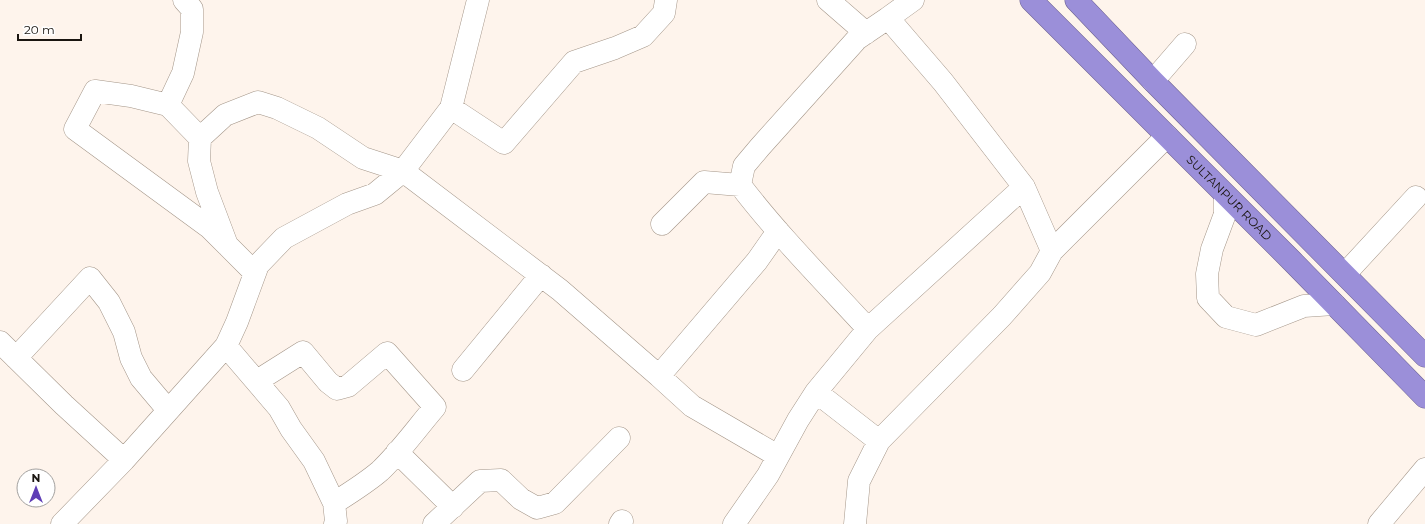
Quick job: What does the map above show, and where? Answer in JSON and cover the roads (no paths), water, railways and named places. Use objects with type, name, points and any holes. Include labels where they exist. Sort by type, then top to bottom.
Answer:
[{"type":"highway","name":"SULTANPUR ROAD","points":[[1031,0],[1425,397]]},
{"type":"highway","points":[[1076,0],[1153,81],[1425,356]]},
{"type":"street","points":[[168,105],[183,74],[192,32],[192,9],[184,0]]},
{"type":"street","points":[[62,524],[124,460],[226,346],[238,322],[258,265],[284,238],[346,204],[375,194],[403,171],[450,108],[478,0]]},
{"type":"street","points":[[450,108],[504,143],[574,62],[643,36],[664,13],[666,0]]},
{"type":"street","points":[[828,0],[866,34]]},
{"type":"street","points":[[868,329],[778,231],[756,206],[740,184],[744,166],[857,39],[914,0]]},
{"type":"street","points":[[888,18],[943,82],[1024,187],[1052,251]]},
{"type":"street","points":[[1153,81],[1185,44]]},
{"type":"street","points":[[200,138],[168,105],[131,96],[95,91],[75,129],[210,228],[255,273]]},
{"type":"street","points":[[227,245],[205,184],[199,161],[200,138],[225,115],[258,102],[277,108],[318,128],[363,158],[403,171],[560,290],[692,406],[778,456]]},
{"type":"street","points":[[855,524],[859,482],[879,441],[1002,316],[1040,273],[1052,251],[1167,136]]},
{"type":"street","points":[[662,224],[704,182],[740,184]]},
{"type":"street","points":[[734,524],[754,497],[816,392],[868,329],[1024,187]]},
{"type":"street","points":[[1225,195],[1225,214],[1212,249],[1207,274],[1208,298],[1226,317],[1256,325],[1304,306],[1334,304]]},
{"type":"street","points":[[1345,274],[1416,197]]},
{"type":"street","points":[[659,376],[757,262],[778,231]]},
{"type":"street","points":[[463,370],[541,275]]},
{"type":"street","points":[[16,358],[90,278],[109,302],[124,332],[131,358],[141,378],[168,410]]},
{"type":"street","points":[[0,342],[64,405],[124,460]]},
{"type":"street","points":[[226,346],[279,408],[291,429],[314,461],[336,518]]},
{"type":"street","points":[[257,381],[303,352],[328,382],[337,389],[348,386],[387,353],[435,407],[380,471],[357,488],[336,518]]},
{"type":"street","points":[[816,392],[879,441]]},
{"type":"street","points":[[434,524],[480,481],[500,480],[520,499],[537,508],[556,503],[619,438]]},
{"type":"street","points":[[397,452],[453,506]]},
{"type":"street","points":[[1379,524],[1425,469]]}]
